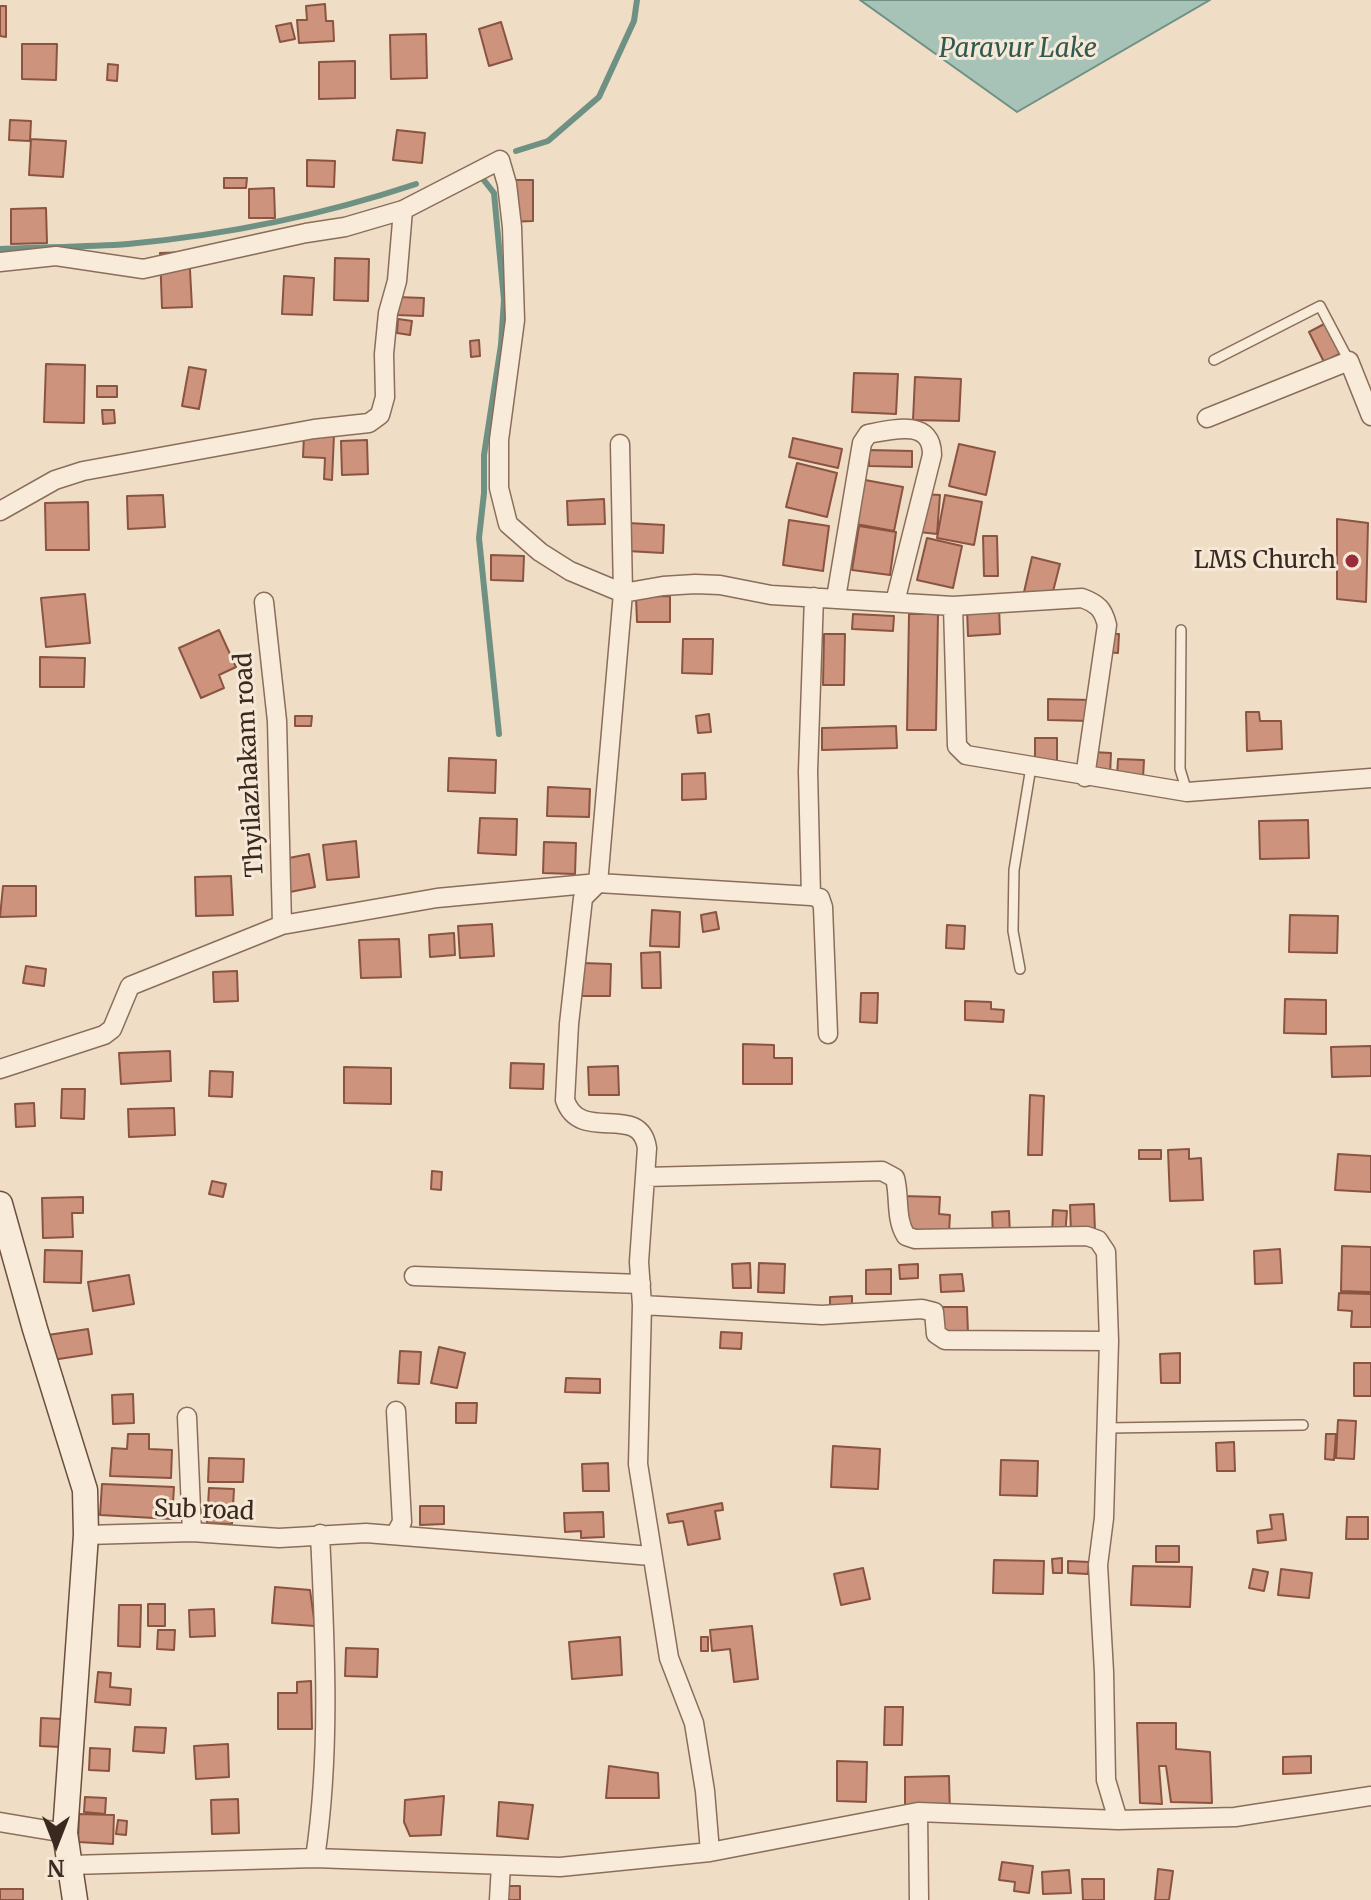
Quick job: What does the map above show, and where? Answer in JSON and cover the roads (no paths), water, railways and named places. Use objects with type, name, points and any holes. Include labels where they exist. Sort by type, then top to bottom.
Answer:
[{"type":"main road","points":[[0,1204],[6,1252],[85,1490],[86,1535],[65,1833],[75,1900]]},
{"type":"street","points":[[0,262],[56,256],[143,269],[345,227],[403,210],[500,160],[507,184],[512,227],[515,320],[499,440],[499,488],[508,524],[540,552],[570,571],[623,593],[695,584],[720,585],[771,595],[953,606],[1082,598],[1096,603],[1104,611],[1107,625],[1085,777]]},
{"type":"street","points":[[0,511],[55,480],[83,471],[314,429],[369,423],[380,415],[385,397],[384,354],[388,313],[397,281],[403,210]]},
{"type":"street","points":[[1207,418],[1349,361],[1371,416]]},
{"type":"street","points":[[836,598],[862,443],[868,434],[919,429],[927,434],[932,443],[932,455],[895,602]]},
{"type":"street","points":[[620,444],[623,593],[598,883],[583,898],[569,1024],[565,1100],[568,1111],[576,1119],[636,1127],[645,1135],[639,1262],[642,1305],[638,1464],[669,1658],[694,1723],[705,1791],[710,1852]]},
{"type":"street","points":[[811,896],[808,771],[814,597]]},
{"type":"street","name":"Thyilazhakam road","points":[[264,602],[277,721],[282,925]]},
{"type":"street","points":[[953,606],[957,746],[966,755],[1187,792],[1371,778]]},
{"type":"street","points":[[0,1069],[95,1039],[112,1029],[130,986],[282,925],[437,898],[598,883],[820,898],[823,907],[828,1034]]},
{"type":"street","points":[[645,1177],[882,1171],[895,1178],[900,1226],[906,1236],[915,1239],[1087,1236],[1098,1240],[1106,1252],[1109,1341],[1104,1518],[1098,1565],[1106,1780],[1118,1820]]},
{"type":"street","points":[[414,1276],[641,1284]]},
{"type":"street","points":[[642,1305],[822,1315],[922,1309],[934,1312],[936,1334],[945,1340],[1109,1341]]},
{"type":"street","points":[[395,1535],[402,1522],[396,1411]]},
{"type":"street","points":[[187,1417],[192,1532]]},
{"type":"street","name":"Sub road","points":[[86,1535],[192,1532],[279,1538],[320,1534],[395,1535],[651,1556]]},
{"type":"street","points":[[315,1858],[324,1758],[320,1534]]},
{"type":"street","points":[[71,1865],[315,1858],[560,1867],[710,1852],[918,1812],[1118,1820],[1235,1817],[1371,1796]]},
{"type":"street","points":[[918,1812],[919,1900]]},
{"type":"street","points":[[0,1822],[65,1833]]},
{"type":"street","points":[[499,1900],[501,1865]]},
{"type":"lane","points":[[1214,360],[1320,306],[1349,361]]},
{"type":"lane","points":[[1181,630],[1180,769],[1187,792]]},
{"type":"lane","points":[[1020,969],[1013,931],[1014,870],[1031,767]]},
{"type":"lane","points":[[1108,1428],[1303,1425]]},
{"type":"water","name":"Paravur Lake","points":[[860,0],[1210,0],[1017,112]]},
{"type":"waterway","points":[[516,151],[548,141],[599,97],[634,21],[637,0]]},
{"type":"waterway","points":[[479,174],[494,193],[504,300],[501,345],[484,455],[479,538],[499,734]]},
{"type":"waterway","points":[[0,249],[128,244],[201,235],[310,214],[416,184]]},
{"type":"place","name":"LMS Church","points":[[1352,561]]}]
